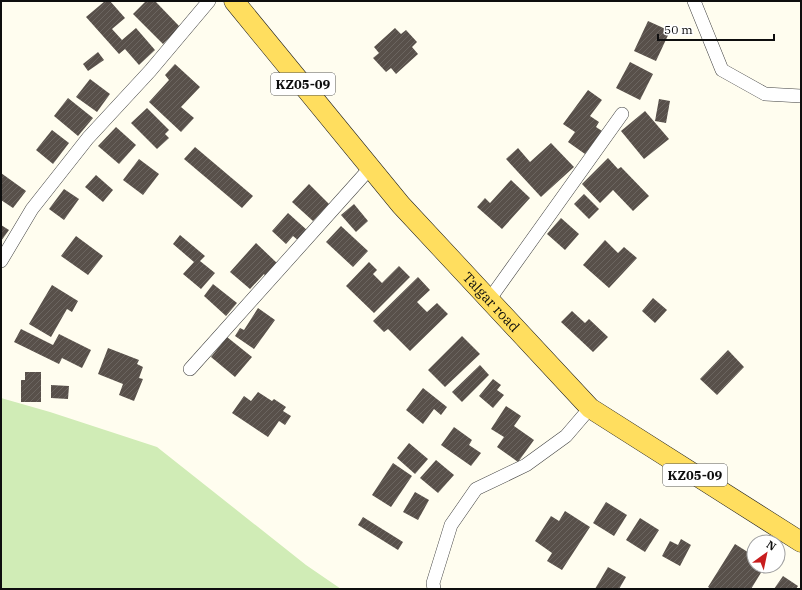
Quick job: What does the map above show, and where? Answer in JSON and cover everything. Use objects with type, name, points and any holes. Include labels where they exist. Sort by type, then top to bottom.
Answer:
[{"type":"main road","name":"Talgar road","points":[[234,1],[401,205],[590,408],[801,542]]},
{"type":"street","points":[[1,262],[32,209],[88,138],[150,71],[209,1]]},
{"type":"street","points":[[694,1],[722,70],[765,94],[801,96]]},
{"type":"street","points":[[489,300],[622,114]]},
{"type":"street","points":[[190,369],[371,167]]},
{"type":"street","points":[[434,589],[433,583],[450,525],[476,489],[526,465],[566,436],[590,408]]},
{"type":"green space","points":[[1,398],[50,412],[157,447],[306,565],[341,589],[1,589]]},
{"type":"building","points":[[105,1],[110,1],[125,18],[112,29],[122,40],[136,28],[155,50],[139,65],[125,49],[119,54],[86,17]]},
{"type":"building","points":[[146,1],[155,1],[180,27],[163,44],[133,14]]},
{"type":"building","points":[[648,21],[670,31],[656,61],[634,51]]},
{"type":"building","points":[[395,28],[401,34],[406,30],[417,42],[412,47],[418,54],[396,74],[391,68],[386,72],[373,58],[379,53],[374,47]]},
{"type":"building","points":[[98,52],[104,60],[88,71],[83,64]]},
{"type":"building","points":[[630,62],[653,74],[640,100],[616,88]]},
{"type":"building","points":[[175,64],[200,87],[181,107],[194,118],[181,132],[149,102],[169,80],[165,75]]},
{"type":"building","points":[[90,79],[110,94],[97,112],[76,97]]},
{"type":"building","points":[[588,90],[602,100],[590,116],[599,122],[596,127],[602,131],[585,154],[568,142],[575,132],[563,124]]},
{"type":"building","points":[[68,98],[93,118],[78,136],[54,116]]},
{"type":"building","points":[[659,99],[670,101],[666,123],[655,121]]},
{"type":"building","points":[[147,108],[169,130],[165,134],[169,138],[157,149],[131,123]]},
{"type":"building","points":[[645,111],[669,139],[644,159],[621,131]]},
{"type":"building","points":[[116,127],[136,145],[119,164],[98,146]]},
{"type":"building","points":[[52,130],[69,143],[53,164],[36,150]]},
{"type":"building","points":[[551,143],[574,167],[541,197],[506,159],[518,148],[530,162]]},
{"type":"building","points":[[195,147],[253,196],[242,208],[184,159]]},
{"type":"building","points":[[608,158],[618,169],[621,167],[649,196],[633,211],[613,190],[600,203],[582,184]]},
{"type":"building","points":[[139,159],[159,174],[143,195],[123,180]]},
{"type":"building","points":[[1,173],[26,191],[13,208],[1,200]]},
{"type":"building","points":[[96,175],[113,190],[103,202],[85,187]]},
{"type":"building","points":[[511,180],[530,198],[502,229],[477,207],[485,198],[490,203]]},
{"type":"building","points":[[309,184],[329,204],[313,221],[292,202]]},
{"type":"building","points":[[64,189],[79,199],[64,220],[49,209]]},
{"type":"building","points":[[584,194],[599,209],[589,219],[574,204]]},
{"type":"building","points":[[354,204],[368,221],[356,232],[341,215]]},
{"type":"building","points":[[288,213],[308,231],[299,241],[293,236],[286,244],[272,231]]},
{"type":"building","points":[[561,218],[579,234],[565,250],[547,234]]},
{"type":"building","points":[[1,225],[9,230],[1,241]]},
{"type":"building","points":[[341,226],[368,251],[353,267],[326,242]]},
{"type":"building","points":[[180,235],[205,256],[200,261],[215,273],[201,289],[183,274],[194,262],[173,244]]},
{"type":"building","points":[[76,236],[103,256],[88,275],[61,256]]},
{"type":"building","points":[[605,240],[618,253],[624,247],[637,258],[609,288],[583,265]]},
{"type":"building","points":[[256,243],[278,264],[266,277],[264,274],[250,289],[230,272]]},
{"type":"building","points":[[369,262],[377,270],[373,274],[382,283],[399,266],[410,277],[374,313],[346,286]]},
{"type":"building","points":[[418,277],[430,290],[417,302],[427,312],[437,303],[448,314],[410,351],[388,329],[384,332],[373,321]]},
{"type":"building","points":[[213,284],[237,303],[226,316],[204,296]]},
{"type":"building","points":[[52,285],[78,301],[72,312],[67,309],[51,337],[29,324]]},
{"type":"building","points":[[653,298],[667,310],[655,323],[642,311]]},
{"type":"building","points":[[258,308],[275,320],[254,349],[235,336],[240,328],[244,330]]},
{"type":"building","points":[[572,311],[585,323],[589,319],[608,337],[593,352],[561,322]]},
{"type":"building","points":[[21,329],[53,345],[59,334],[91,350],[82,368],[62,358],[59,364],[14,342]]},
{"type":"building","points":[[462,336],[480,354],[445,387],[428,370]]},
{"type":"building","points":[[227,337],[252,357],[235,377],[211,357]]},
{"type":"building","points":[[108,348],[139,360],[137,364],[143,367],[139,378],[143,379],[134,401],[119,395],[123,384],[98,374]]},
{"type":"building","points":[[728,350],[744,367],[717,395],[700,379]]},
{"type":"building","points":[[480,365],[489,375],[462,402],[452,392]]},
{"type":"building","points":[[25,372],[41,372],[41,402],[21,402],[21,380],[25,380]]},
{"type":"building","points":[[493,379],[501,385],[497,390],[504,395],[493,408],[479,396]]},
{"type":"building","points":[[51,385],[69,386],[68,399],[51,398]]},
{"type":"building","points":[[423,388],[447,407],[441,415],[434,409],[423,424],[406,410]]},
{"type":"building","points":[[258,392],[272,401],[274,399],[286,407],[283,411],[291,416],[285,425],[279,421],[268,437],[232,413],[244,396],[251,401]]},
{"type":"building","points":[[506,406],[521,416],[514,426],[534,440],[518,462],[497,447],[504,437],[491,429]]},
{"type":"building","points":[[454,427],[472,440],[469,445],[481,453],[471,466],[441,445]]},
{"type":"building","points":[[409,443],[428,459],[415,474],[397,458]]},
{"type":"building","points":[[436,460],[454,475],[438,493],[420,478]]},
{"type":"building","points":[[393,463],[412,476],[391,507],[372,495]]},
{"type":"building","points":[[415,492],[429,500],[418,520],[403,512]]},
{"type":"building","points":[[606,502],[627,515],[614,536],[593,523]]},
{"type":"building","points":[[565,511],[590,527],[562,570],[547,561],[552,553],[535,541],[551,516],[559,521]]},
{"type":"building","points":[[363,517],[403,542],[398,550],[358,525]]},
{"type":"building","points":[[640,518],[659,530],[645,552],[626,540]]},
{"type":"building","points":[[681,539],[691,545],[680,566],[662,556],[670,541],[678,545]]},
{"type":"building","points":[[735,544],[746,551],[746,574],[760,574],[751,589],[711,589],[708,587]]},
{"type":"building","points":[[608,567],[626,577],[619,589],[595,589]]},
{"type":"building","points":[[783,576],[798,586],[796,589],[774,589]]}]
